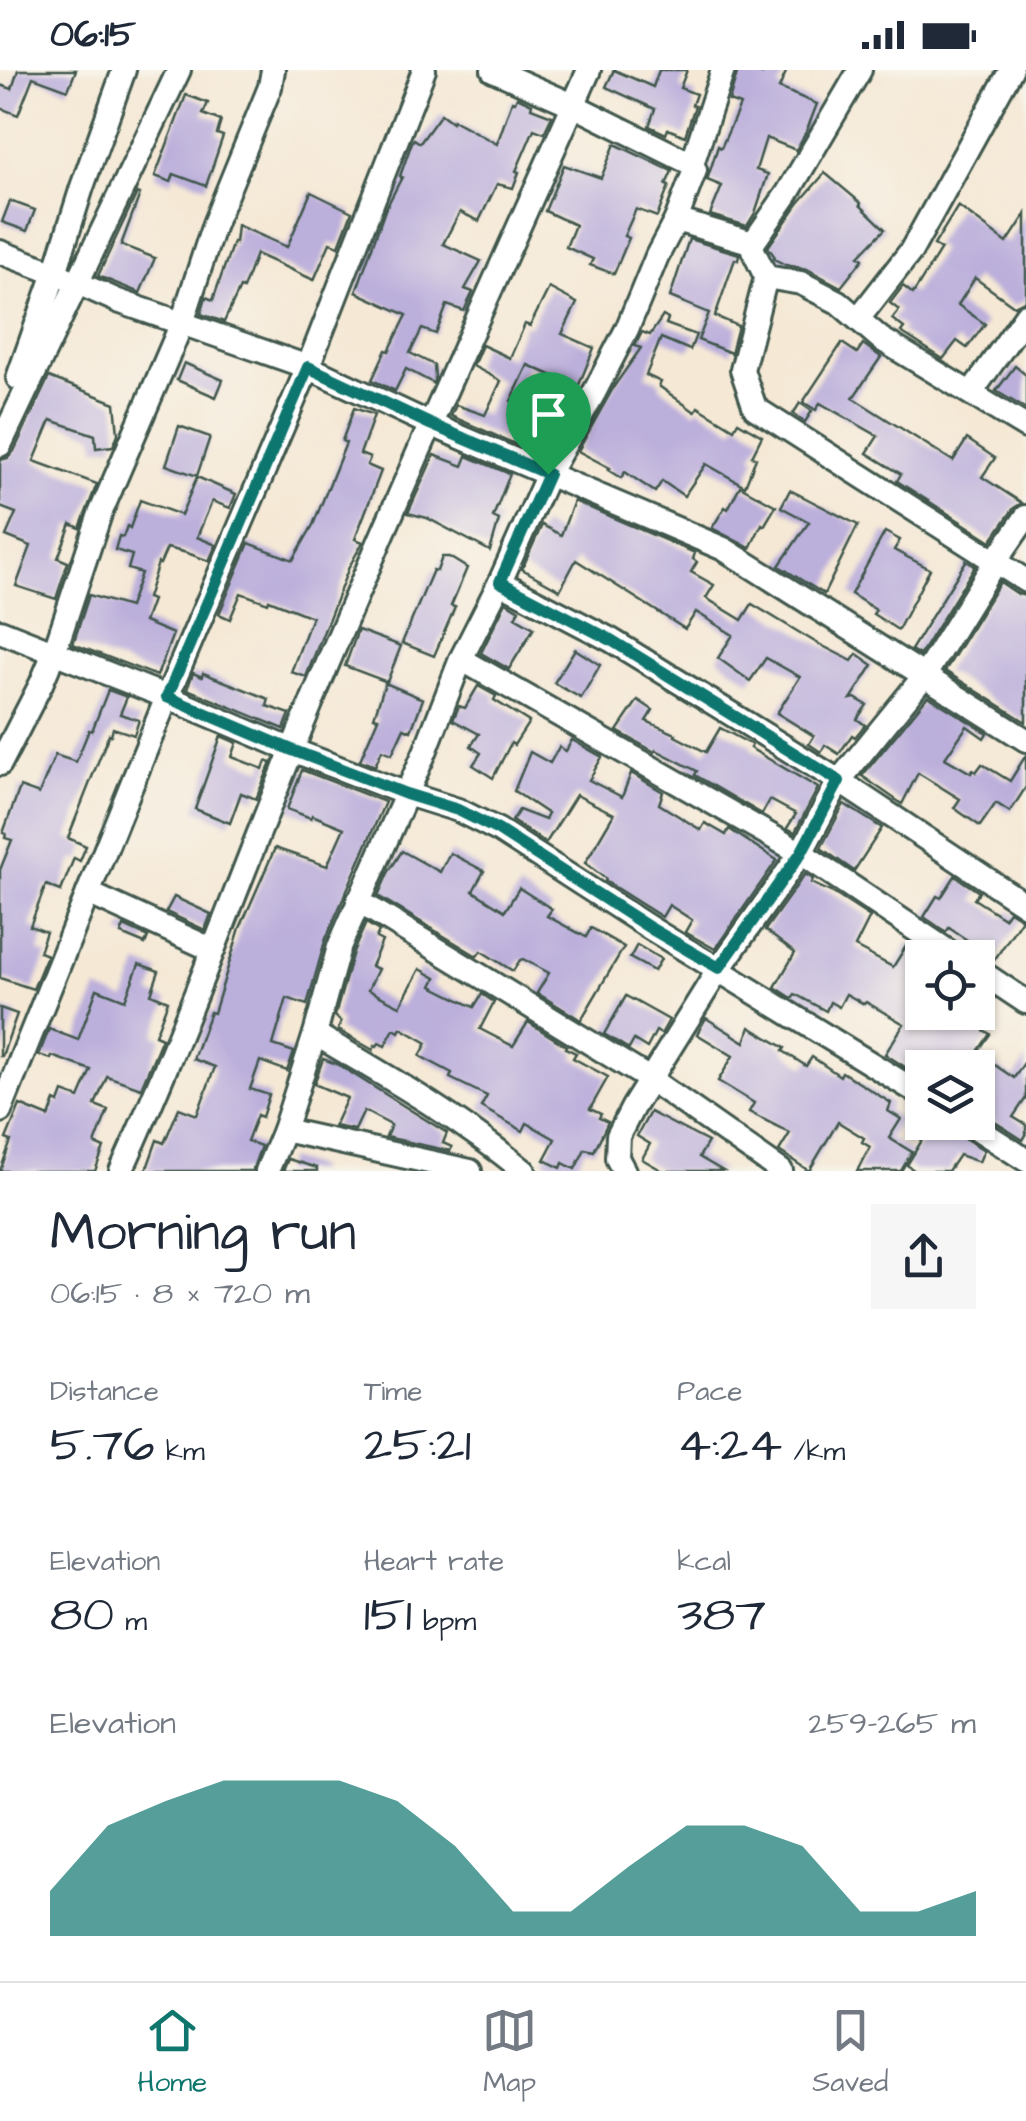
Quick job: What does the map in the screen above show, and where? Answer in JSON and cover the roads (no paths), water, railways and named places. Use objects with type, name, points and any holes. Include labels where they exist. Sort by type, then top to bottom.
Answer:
[{"type":"street","points":[[0,428],[124,70]]},
{"type":"street","points":[[0,445],[179,70]]},
{"type":"street","points":[[0,764],[54,653],[100,514],[182,323],[214,224],[273,70]]},
{"type":"street","points":[[0,1112],[167,697],[308,367],[424,70]]},
{"type":"street","points":[[268,1171],[339,947],[461,659],[548,474],[619,344],[695,170],[692,164],[573,105],[493,70]]},
{"type":"street","points":[[121,1171],[430,424],[588,70]]},
{"type":"street","points":[[692,164],[723,70]]},
{"type":"street","points":[[860,70],[788,194],[752,243],[766,277],[742,370],[756,408],[1026,581]]},
{"type":"street","points":[[858,319],[911,251],[1011,70]]},
{"type":"street","points":[[676,220],[752,243]]},
{"type":"street","points":[[0,252],[118,301],[308,367],[430,424],[724,549],[1026,740]]},
{"type":"street","points":[[766,277],[801,283],[838,302],[882,339],[1026,426]]},
{"type":"street","points":[[971,392],[1026,316]]},
{"type":"street","points":[[624,1171],[616,1158],[618,1136],[633,1107],[719,968],[801,853],[839,781],[925,675],[1026,517]]},
{"type":"street","points":[[500,582],[611,640],[839,781],[1026,905]]},
{"type":"street","points":[[0,632],[292,750],[458,810],[498,830],[905,1084]]},
{"type":"street","points":[[461,659],[801,853],[931,940]]},
{"type":"street","points":[[88,893],[214,950]]},
{"type":"street","points":[[358,901],[651,1080],[780,1171]]},
{"type":"street","points":[[995,981],[1026,1002]]},
{"type":"street","points":[[314,1034],[434,1104],[524,1171]]},
{"type":"street","points":[[284,1130],[470,1171]]},
{"type":"street","points":[[993,1140],[1022,1160]]}]
